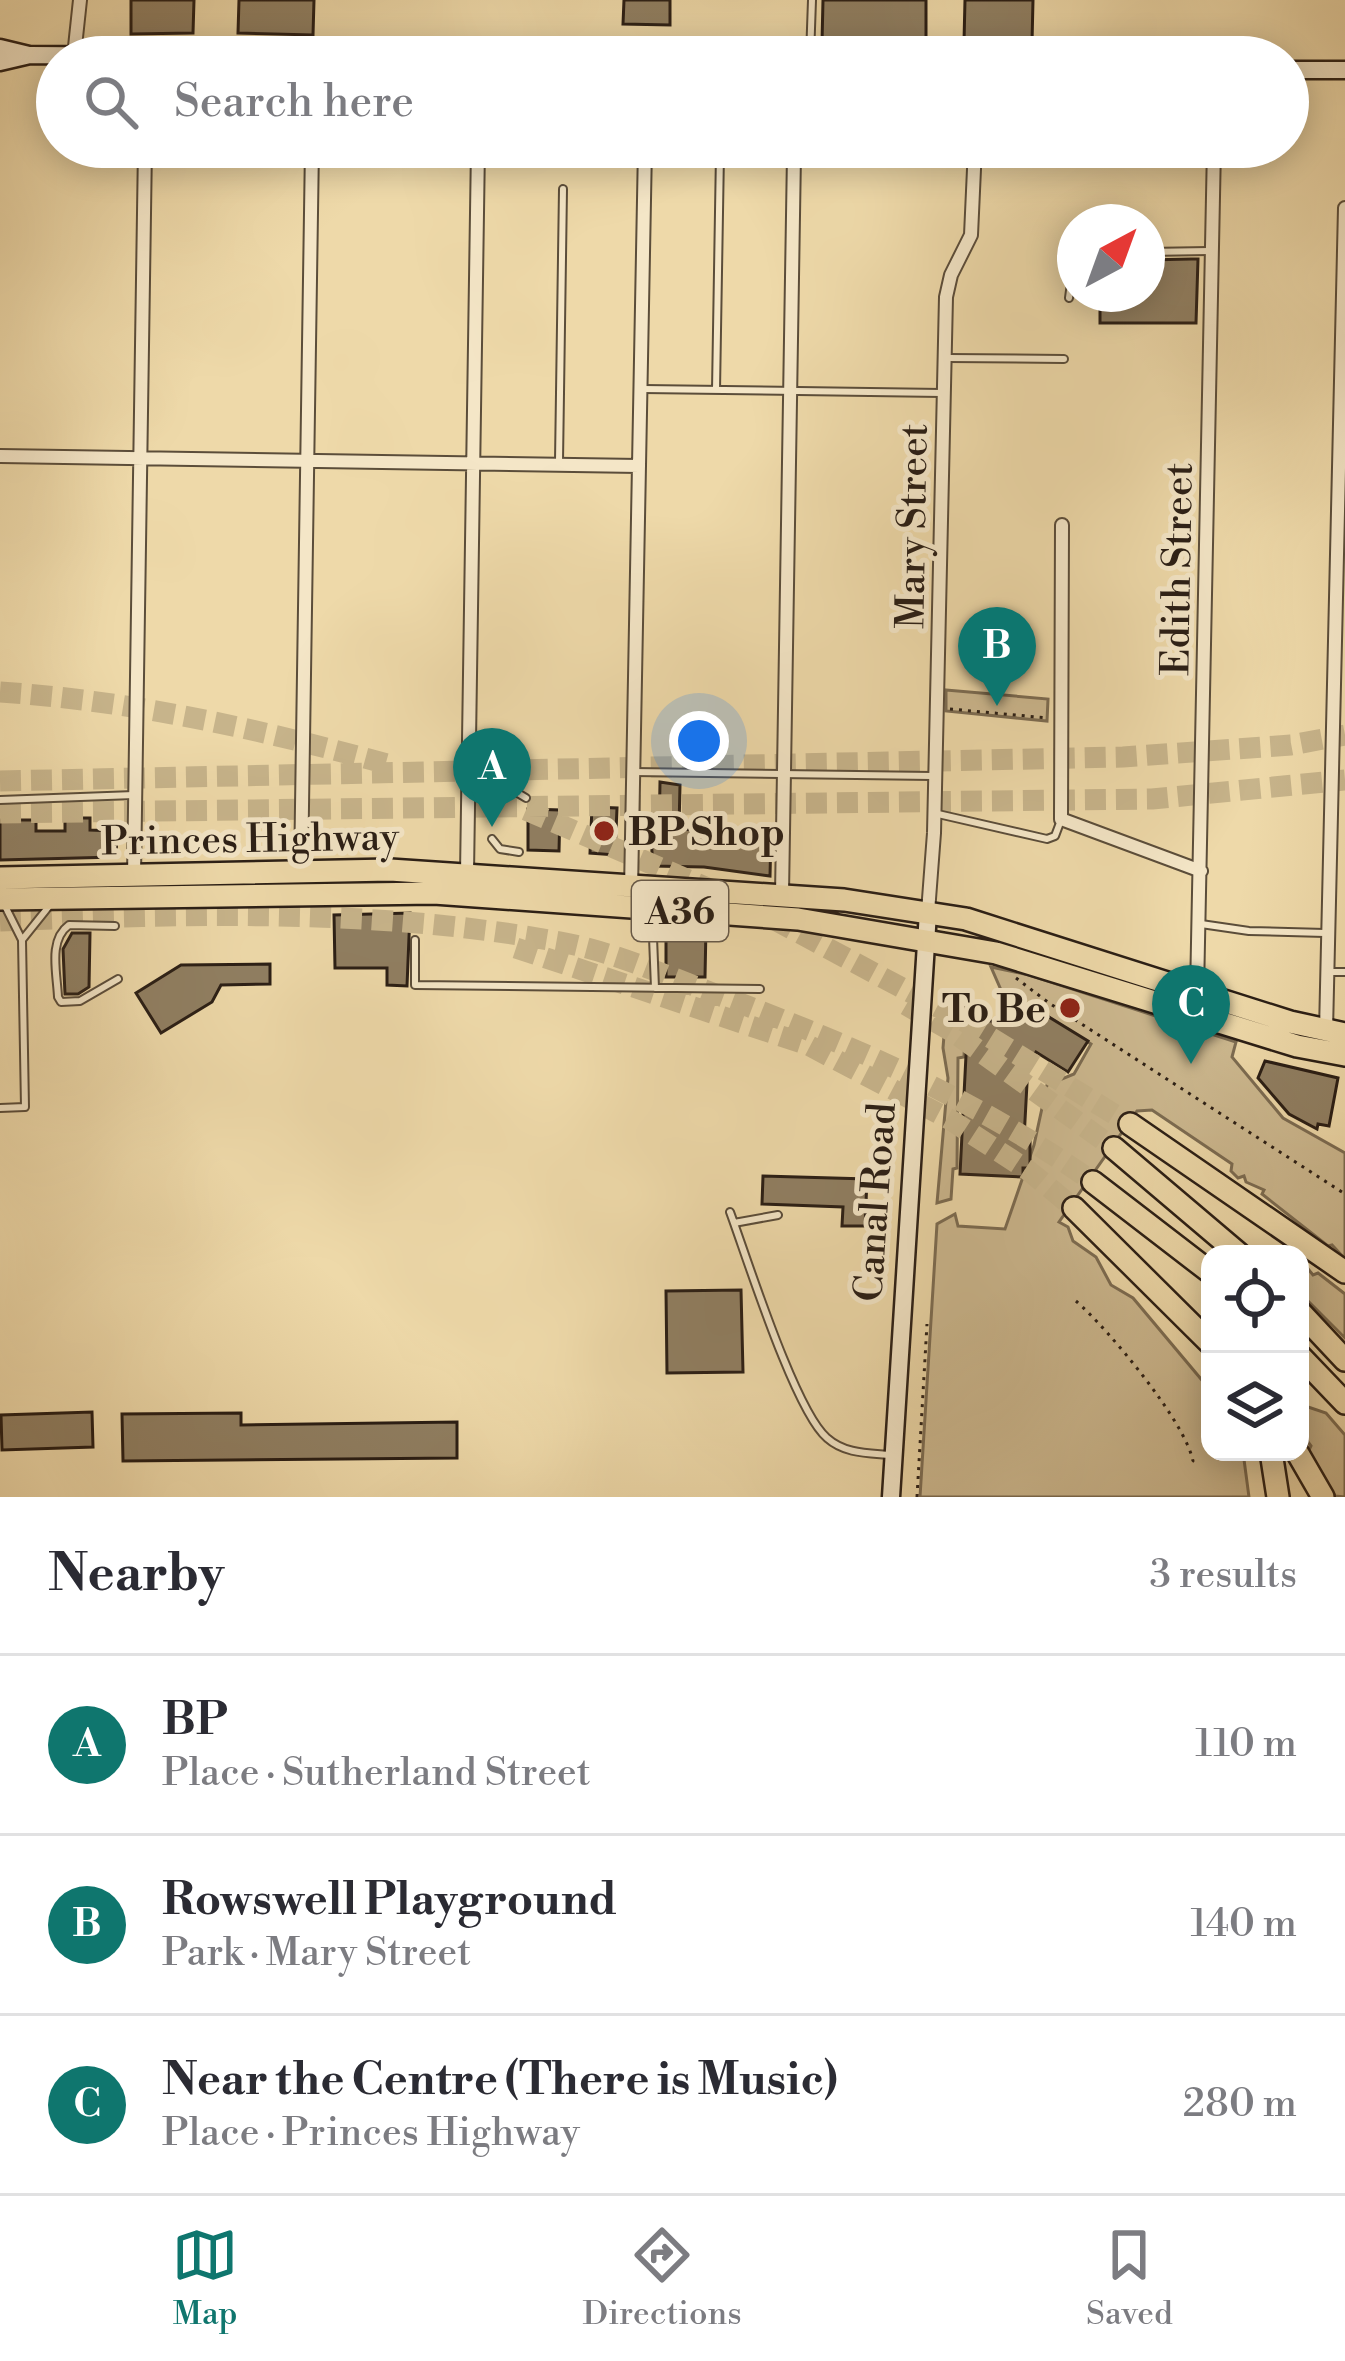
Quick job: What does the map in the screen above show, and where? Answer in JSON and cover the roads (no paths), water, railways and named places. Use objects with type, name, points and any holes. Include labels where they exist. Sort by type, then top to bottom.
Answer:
[{"type":"highway","name":"Princes Highway","points":[[0,878],[467,873],[782,895],[981,923],[1335,1032]]},
{"type":"highway","name":"Princes Highway","points":[[0,899],[374,892],[798,919],[997,953],[1297,1046],[1345,1055]]},
{"type":"highway","points":[[1130,1124],[1344,1272]]},
{"type":"highway","points":[[1114,1148],[1228,1245]]},
{"type":"highway","points":[[1093,1182],[1201,1265]]},
{"type":"highway","points":[[1075,1208],[1201,1334]]},
{"type":"highway","points":[[1309,1322],[1345,1360]]},
{"type":"highway","points":[[1309,1365],[1345,1403]]},
{"type":"highway","points":[[1272,1461],[1278,1497]]},
{"type":"highway","points":[[1302,1461],[1323,1497]]},
{"type":"main road","points":[[0,48],[30,56]]},
{"type":"main road","points":[[0,62],[36,56]]},
{"type":"main road","points":[[1309,70],[1345,70]]},
{"type":"main road","name":"Canal Road","points":[[891,1497],[928,912]]},
{"type":"street","points":[[76,36],[80,0]]},
{"type":"street","points":[[134,876],[145,168]]},
{"type":"street","points":[[301,872],[312,168]]},
{"type":"street","points":[[467,873],[478,168]]},
{"type":"street","points":[[641,908],[632,883],[645,168]]},
{"type":"street","points":[[782,895],[794,168]]},
{"type":"street","name":"Mary Street","points":[[928,912],[947,285],[971,235],[973,168]]},
{"type":"street","name":"Edith Street","points":[[1197,992],[1214,168]]},
{"type":"street","points":[[1335,1032],[1328,972],[1345,208]]},
{"type":"street","points":[[0,456],[639,466]]},
{"type":"street","points":[[1062,525],[1061,819],[1201,871]]},
{"type":"lane","points":[[811,36],[812,0]]},
{"type":"lane","points":[[716,390],[720,168]]},
{"type":"lane","points":[[559,464],[563,189]]},
{"type":"lane","points":[[1165,252],[1212,251]]},
{"type":"lane","points":[[944,358],[1064,359]]},
{"type":"lane","points":[[639,389],[944,393]]},
{"type":"lane","points":[[634,772],[935,777]]},
{"type":"lane","points":[[492,814],[501,794],[516,792],[526,798]]},
{"type":"lane","points":[[0,800],[134,795]]},
{"type":"lane","points":[[934,813],[1047,838],[1055,836],[1061,819]]},
{"type":"lane","points":[[492,839],[500,849],[519,852]]},
{"type":"lane","points":[[22,940],[57,898]]},
{"type":"lane","points":[[0,899],[14,917],[22,940],[25,1107],[0,1108]]},
{"type":"lane","points":[[641,908],[655,988]]},
{"type":"lane","points":[[1200,924],[1329,933]]},
{"type":"lane","points":[[115,926],[63,928],[56,940],[58,997],[61,1002],[80,1001],[118,980]]},
{"type":"lane","points":[[415,940],[415,985],[760,989]]},
{"type":"lane","points":[[1328,972],[1345,972]]},
{"type":"lane","points":[[730,1212],[803,1405],[825,1437],[847,1450],[892,1455]]},
{"type":"lane","points":[[734,1223],[778,1215]]},
{"type":"tunnel","points":[[0,692],[100,702],[198,719],[394,766]]},
{"type":"tunnel","points":[[0,781],[1123,757],[1291,745],[1345,735]]},
{"type":"tunnel","points":[[0,813],[1152,799],[1345,780]]},
{"type":"tunnel","points":[[526,810],[712,890]]},
{"type":"tunnel","points":[[0,921],[347,918],[486,930],[575,945],[653,970],[859,1052],[956,1098],[1093,1182]]},
{"type":"tunnel","points":[[773,919],[962,1020],[1130,1124]]},
{"type":"tunnel","points":[[516,948],[808,1045],[949,1119],[1029,1171],[1074,1208]]},
{"type":"tunnel","points":[[906,1005],[953,1032],[1114,1148]]},
{"type":"place","name":"Rowswell Playground","points":[[997,706]]},
{"type":"place","name":"BP","points":[[492,827]]},
{"type":"place","name":"BP Shop","points":[[604,831]]},
{"type":"place","name":"To Be","points":[[1070,1008]]},
{"type":"place","name":"Near the Centre (There is Music)","points":[[1191,1064]]}]
